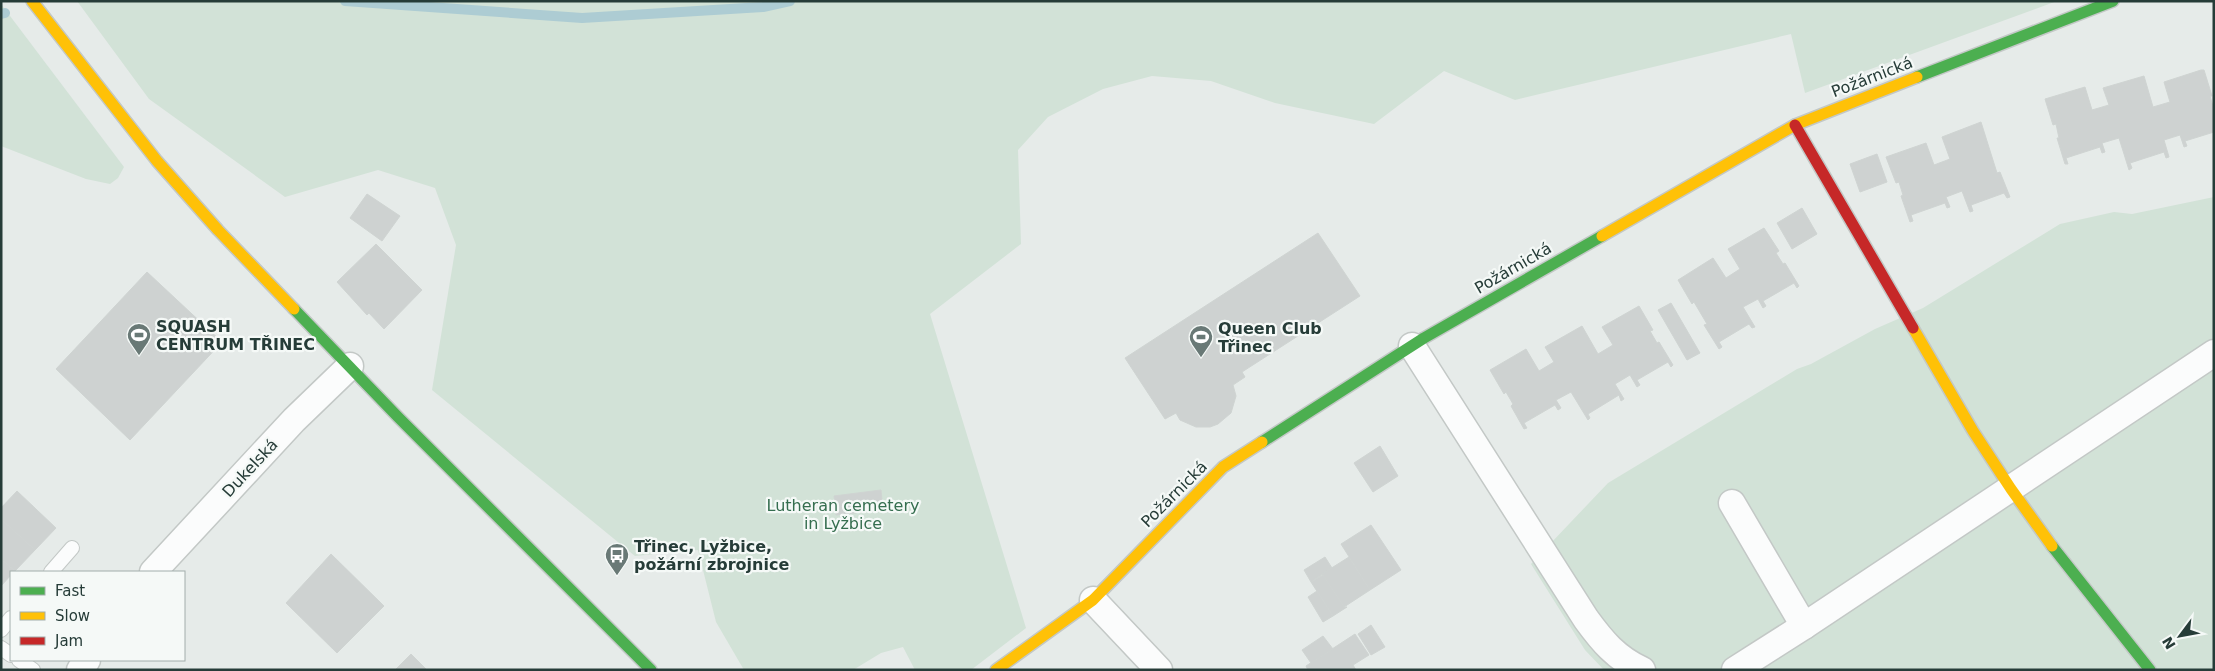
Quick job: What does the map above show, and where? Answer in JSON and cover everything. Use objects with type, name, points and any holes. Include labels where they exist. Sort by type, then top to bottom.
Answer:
[{"type":"street","points":[[32,1],[156,161],[218,230],[651,670]]},
{"type":"street","name":"Požárnická","points":[[996,670],[1093,600],[1223,467],[1412,346],[1795,125],[2112,1]]},
{"type":"street","points":[[1795,125],[1973,431],[2058,554],[2150,670]]},
{"type":"street","points":[[1412,346],[1586,619],[1606,645],[1626,662],[1642,670]]},
{"type":"street","points":[[1735,670],[2214,353]]},
{"type":"street","name":"Dukelská","points":[[154,571],[294,420],[350,366]]},
{"type":"street","points":[[1732,503],[1804,626]]},
{"type":"street","points":[[1093,600],[1159,670]]},
{"type":"lane","points":[[52,571],[72,548]]},
{"type":"lane","points":[[1,630],[10,619]]},
{"type":"lane","points":[[20,661],[33,670]]},
{"type":"green space","name":"Lutheran cemetery in Lyžbice","points":[[77,1],[2057,1],[1805,93],[1791,34],[1515,100],[1444,71],[1374,124],[1275,103],[1211,81],[1152,76],[1103,89],[1048,117],[1018,150],[1021,244],[930,314],[1026,628],[971,670],[915,670],[903,647],[881,653],[853,670],[744,670],[716,622],[698,550],[635,556],[432,390],[456,245],[435,188],[378,170],[285,197],[149,99]]},
{"type":"green space","points":[[1,4],[124,167],[118,178],[110,184],[86,179],[1,146]]},
{"type":"green space","points":[[2214,197],[2214,670],[1604,670],[1585,650],[1531,564],[1608,483],[1797,369],[1811,364],[1875,329],[1923,308],[2060,224],[2114,212],[2132,214]]},
{"type":"building","points":[[2204,70],[2212,96],[2210,96],[2214,110],[2214,132],[2185,141],[2187,146],[2184,147],[2180,135],[2164,140],[2169,157],[2166,158],[2164,152],[2130,163],[2132,168],[2129,170],[2119,138],[2102,143],[2105,152],[2102,153],[2100,147],[2066,158],[2068,164],[2065,164],[2057,138],[2059,138],[2056,124],[2053,125],[2045,99],[2085,87],[2092,110],[2109,105],[2103,88],[2144,76],[2153,107],[2170,102],[2164,82]]},
{"type":"building","points":[[1981,122],[1997,173],[2000,172],[2010,197],[2007,198],[2004,193],[1971,205],[1973,211],[1970,212],[1962,191],[1946,197],[1950,207],[1947,208],[1945,203],[1911,215],[1913,221],[1910,222],[1901,196],[1903,195],[1899,182],[1896,183],[1886,157],[1926,143],[1934,165],[1950,159],[1942,137]]},
{"type":"building","points":[[1877,154],[1887,182],[1860,192],[1850,164]]},
{"type":"building","points":[[367,194],[400,216],[382,241],[350,218]]},
{"type":"building","points":[[1802,208],[1817,234],[1792,249],[1777,223]]},
{"type":"building","points":[[1764,228],[1779,251],[1776,253],[1783,264],[1785,263],[1799,286],[1797,288],[1794,283],[1763,301],[1766,306],[1763,308],[1758,299],[1743,307],[1755,327],[1752,328],[1749,324],[1719,342],[1722,347],[1719,349],[1704,325],[1707,324],[1694,302],[1692,304],[1678,280],[1713,258],[1726,278],[1740,269],[1728,249]]},
{"type":"building","points":[[1318,233],[1360,296],[1242,372],[1245,377],[1233,385],[1236,396],[1231,413],[1218,424],[1210,427],[1196,427],[1180,420],[1176,413],[1165,419],[1125,358]]},
{"type":"building","points":[[376,244],[422,290],[384,329],[369,313],[367,315],[337,282]]},
{"type":"building","name":"SQUASH CENTRUM TŘINEC","points":[[147,272],[222,342],[130,440],[56,369]]},
{"type":"building","points":[[1671,303],[1700,353],[1687,360],[1658,310]]},
{"type":"building","points":[[1639,306],[1653,330],[1650,331],[1673,365],[1671,367],[1668,362],[1637,380],[1640,385],[1637,387],[1630,375],[1615,384],[1624,399],[1621,401],[1619,395],[1588,414],[1590,418],[1588,420],[1571,392],[1556,400],[1561,408],[1558,410],[1555,405],[1524,423],[1527,428],[1524,429],[1511,406],[1513,404],[1506,392],[1504,394],[1490,370],[1526,349],[1539,371],[1554,362],[1545,347],[1582,326],[1598,354],[1613,345],[1602,327]]},
{"type":"building","points":[[1380,446],[1398,476],[1373,492],[1354,463]]},
{"type":"building","points":[[881,490],[883,510],[836,515],[834,496]]},
{"type":"building","points":[[17,491],[56,528],[35,550],[1,519],[1,508]]},
{"type":"building","points":[[1,519],[35,550],[15,571],[1,559]]},
{"type":"building","points":[[1371,525],[1401,570],[1370,590],[1341,544]]},
{"type":"building","points":[[331,554],[384,606],[337,653],[286,603]]},
{"type":"building","points":[[1325,557],[1332,568],[1311,582],[1304,570]]},
{"type":"building","points":[[1349,557],[1370,590],[1344,607],[1322,574]]},
{"type":"building","points":[[1,559],[15,571],[10,571],[10,576],[1,586]]},
{"type":"building","points":[[1323,575],[1344,607],[1347,607],[1333,616],[1311,582]]},
{"type":"building","points":[[1317,591],[1333,616],[1323,622],[1308,597]]},
{"type":"building","points":[[1371,625],[1385,647],[1371,655],[1358,634]]},
{"type":"building","points":[[1355,634],[1369,655],[1353,665],[1356,670],[1308,670],[1306,666]]},
{"type":"building","points":[[1323,636],[1333,649],[1311,663],[1302,650]]},
{"type":"building","points":[[411,654],[427,670],[395,670]]},
{"type":"waterway","points":[[345,1],[582,18],[763,7],[790,1]]},
{"type":"waterway","points":[[1,14],[5,13]]},
{"type":"traffic: fast","points":[[1917,77],[2113,1]]},
{"type":"traffic: fast","points":[[1262,442],[1424,338],[1602,236]]},
{"type":"traffic: fast","points":[[294,309],[398,417],[651,670]]},
{"type":"traffic: fast","points":[[2052,546],[2150,670]]},
{"type":"traffic: slow","points":[[32,1],[157,161],[218,230],[294,309]]},
{"type":"traffic: slow","points":[[1602,236],[1795,125],[1917,77]]},
{"type":"traffic: slow","points":[[1913,328],[1973,431],[2011,489],[2052,546]]},
{"type":"traffic: slow","points":[[996,670],[1093,600],[1223,467],[1262,442]]},
{"type":"traffic: jam","points":[[1795,125],[1913,328]]},
{"type":"place","name":"SQUASH CENTRUM TŘINEC","points":[[139,356]]},
{"type":"place","name":"Queen Club Třinec","points":[[1201,358]]},
{"type":"place","name":"Třinec, Lyžbice, požární zbrojnice","points":[[617,576]]}]
